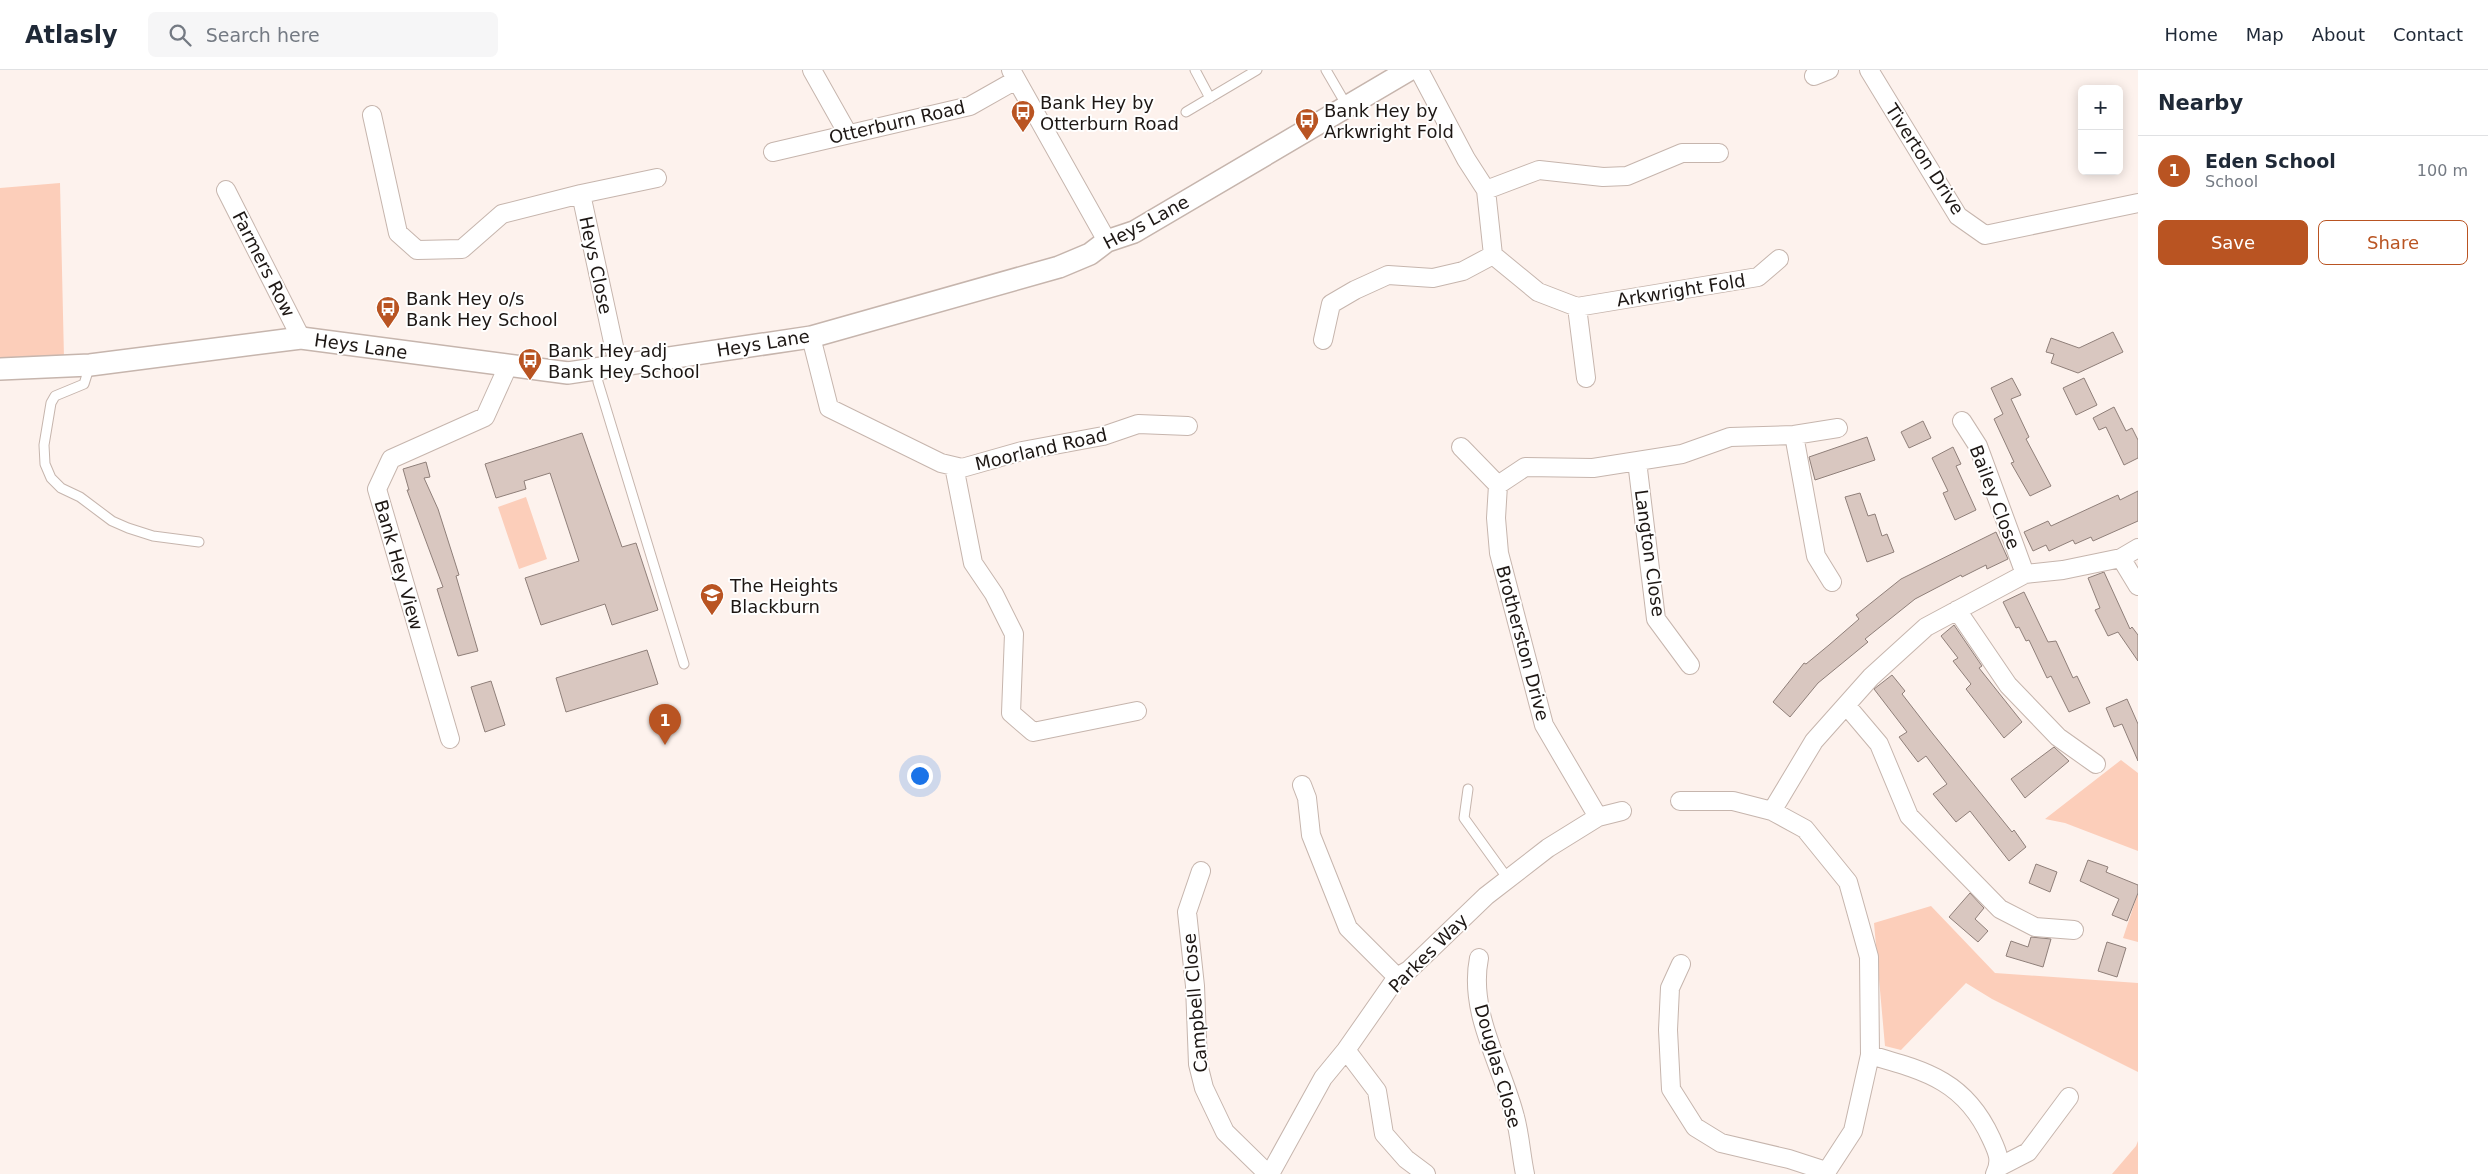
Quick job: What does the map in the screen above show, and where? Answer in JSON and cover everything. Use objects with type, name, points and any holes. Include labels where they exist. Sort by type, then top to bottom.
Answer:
[{"type":"street","points":[[812,70],[848,134]]},
{"type":"street","name":"Heys Lane","points":[[0,369],[90,365],[301,338],[508,366],[568,372],[811,336],[1058,267],[1090,254],[1107,241],[1134,232],[1409,70]]},
{"type":"street","points":[[1419,70],[1466,159],[1486,190],[1492,255],[1538,292],[1577,307],[1586,378]]},
{"type":"street","name":"Tiverton Drive","points":[[1869,70],[1958,216],[1985,235],[2138,203]]},
{"type":"street","points":[[1013,75],[1107,241]]},
{"type":"street","name":"Otterburn Road","points":[[773,152],[970,106],[1013,75]]},
{"type":"street","name":"Heys Close","points":[[372,115],[398,233],[417,250],[462,249],[502,214],[581,194],[657,178]]},
{"type":"street","points":[[1486,190],[1539,170],[1603,177],[1627,176],[1682,153],[1719,153]]},
{"type":"street","name":"Farmers Row","points":[[226,190],[301,338]]},
{"type":"street","name":"Heys Close","points":[[581,194],[618,365]]},
{"type":"street","points":[[1323,340],[1331,304],[1354,290],[1388,275],[1432,278],[1463,271],[1492,255]]},
{"type":"street","name":"Arkwright Fold","points":[[1577,307],[1758,277],[1779,259]]},
{"type":"street","name":"Moorland Road","points":[[811,336],[830,408],[886,438],[942,463],[962,468],[1022,451],[1103,436],[1138,424],[1188,426]]},
{"type":"street","name":"Bank Hey View","points":[[450,739],[376,489],[391,459],[485,417],[508,366]]},
{"type":"street","name":"Bailey Close","points":[[1962,421],[1978,446],[2024,574]]},
{"type":"street","points":[[1461,447],[1498,485],[1525,467],[1593,468],[1682,454],[1730,437],[1794,435],[1838,428]]},
{"type":"street","points":[[1794,435],[1816,556],[1832,582]]},
{"type":"street","name":"Langton Close","points":[[1637,461],[1656,619],[1690,665]]},
{"type":"street","points":[[954,466],[973,563],[994,594],[1014,634],[1012,713],[1033,732],[1137,711]]},
{"type":"street","name":"Brotherston Drive","points":[[1498,485],[1496,518],[1499,553],[1544,725],[1598,817]]},
{"type":"street","points":[[1772,812],[1814,741],[1871,677],[1926,627],[2024,574],[2063,570],[2121,558],[2138,548]]},
{"type":"street","points":[[2121,558],[2138,586]]},
{"type":"street","points":[[1957,610],[2008,685],[2058,737],[2096,764]]},
{"type":"street","points":[[1846,705],[1879,744],[1909,816],[2000,909],[2035,927],[2074,930]]},
{"type":"street","points":[[1302,785],[1307,798],[1311,835],[1348,928],[1398,977]]},
{"type":"street","points":[[1680,801],[1733,801],[1772,812],[1805,829],[1848,882],[1869,957],[1870,1055],[1853,1131],[1826,1173],[1789,1160],[1721,1143],[1695,1128],[1671,1089],[1668,1030],[1670,988],[1681,964]]},
{"type":"street","name":"Parkes Way","points":[[1269,1174],[1322,1078],[1346,1050],[1398,977],[1409,970],[1486,896],[1548,848],[1598,817],[1622,812]]},
{"type":"street","name":"Campbell Close","points":[[1201,871],[1187,912],[1195,986],[1200,1072],[1204,1088],[1225,1132],[1269,1174]]},
{"type":"street","name":"Douglas Close","points":[[1478,958],[1475,977],[1480,1009],[1497,1069],[1515,1117],[1524,1174]]},
{"type":"street","points":[[1346,1050],[1377,1091],[1384,1134],[1406,1159],[1426,1174]]},
{"type":"street","points":[[1870,1055],[1922,1070],[1960,1093],[1983,1121],[1998,1154],[1997,1170]]},
{"type":"street","points":[[1997,1170],[2028,1152],[2069,1097]]},
{"type":"lane","points":[[1195,70],[1210,98]]},
{"type":"lane","points":[[1186,112],[1257,70]]},
{"type":"lane","points":[[1326,70],[1348,107]]},
{"type":"lane","points":[[90,365],[84,384],[55,396],[51,403],[44,445],[47,472],[55,484],[80,497],[112,521],[153,536],[198,542]]},
{"type":"lane","points":[[597,368],[598,382],[684,664]]},
{"type":"lane","points":[[1468,789],[1464,818],[1508,879]]},
{"type":"shaded area","points":[[60,183],[64,358],[0,363],[0,188]]},
{"type":"shaded area","points":[[526,497],[547,559],[519,569],[498,507]]},
{"type":"shaded area","points":[[2121,760],[2138,773],[2138,851],[2065,823],[2045,819]]},
{"type":"shaded area","points":[[2138,893],[2138,942],[2123,938]]},
{"type":"shaded area","points":[[1931,906],[1995,973],[2138,983],[2138,1072],[1992,999],[1966,983],[1901,1050],[1885,1046],[1874,923]]},
{"type":"shaded area","points":[[2138,1141],[2138,1174],[2112,1174],[2136,1146]]},
{"type":"building","points":[[2113,332],[2123,352],[2078,373],[2051,363],[2054,354],[2046,352],[2051,338],[2079,348]]},
{"type":"building","points":[[2012,378],[2021,395],[2011,399],[2029,437],[2026,439],[2051,486],[2030,496],[2011,463],[2014,462],[1994,419],[2003,414],[1991,388]]},
{"type":"building","points":[[2084,378],[2097,405],[2076,415],[2063,388]]},
{"type":"building","points":[[2114,407],[2126,431],[2132,428],[2138,440],[2138,458],[2124,465],[2106,427],[2099,430],[2093,418]]},
{"type":"building","points":[[1923,421],[1931,438],[1909,448],[1901,432]]},
{"type":"building","points":[[582,433],[622,547],[636,543],[658,610],[612,625],[605,604],[541,625],[525,578],[579,561],[550,473],[524,481],[526,489],[496,498],[485,464]]},
{"type":"building","points":[[1867,437],[1875,460],[1815,480],[1809,457]]},
{"type":"building","points":[[1953,447],[1961,464],[1956,466],[1976,510],[1955,520],[1943,493],[1948,491],[1932,458]]},
{"type":"building","points":[[426,462],[430,477],[424,478],[438,509],[459,575],[456,576],[478,651],[458,656],[437,589],[443,587],[407,490],[409,490],[403,469]]},
{"type":"building","points":[[2138,491],[2138,521],[2093,541],[2091,537],[2075,544],[2073,540],[2049,551],[2046,545],[2033,551],[2024,532],[2048,521],[2051,526],[2118,495],[2120,500]]},
{"type":"building","points":[[1860,493],[1868,516],[1875,514],[1882,536],[1887,534],[1894,552],[1867,562],[1845,497]]},
{"type":"building","points":[[1996,532],[2008,559],[1987,569],[1986,565],[1962,577],[1961,575],[1915,599],[1865,639],[1868,642],[1818,683],[1790,717],[1773,702],[1804,663],[1806,664],[1829,645],[1859,619],[1856,615],[1901,579]]},
{"type":"building","points":[[2104,572],[2130,629],[2132,627],[2138,635],[2138,661],[2118,632],[2108,636],[2095,610],[2100,608],[2088,578]]},
{"type":"building","points":[[2024,592],[2048,642],[2056,641],[2073,678],[2077,676],[2090,703],[2069,712],[2051,676],[2047,678],[2029,640],[2026,641],[2019,627],[2016,628],[2003,602]]},
{"type":"building","points":[[1954,625],[1982,666],[1979,668],[2022,722],[2004,738],[1966,689],[1971,684],[1953,661],[1958,658],[1941,636]]},
{"type":"building","points":[[647,650],[658,684],[566,712],[556,678]]},
{"type":"building","points":[[1892,675],[1905,691],[1902,694],[1933,734],[2012,832],[2014,830],[2026,847],[2009,861],[1970,811],[1956,822],[1933,794],[1947,784],[1926,756],[1918,762],[1899,737],[1907,732],[1874,689]]},
{"type":"building","points":[[491,681],[505,725],[485,732],[471,687]]},
{"type":"building","points":[[2127,699],[2138,724],[2138,761],[2122,724],[2114,727],[2106,708]]},
{"type":"building","points":[[2054,747],[2069,761],[2025,798],[2011,779]]},
{"type":"building","points":[[2088,860],[2108,867],[2106,872],[2138,885],[2138,893],[2127,921],[2112,915],[2119,899],[2080,881]]},
{"type":"building","points":[[2036,864],[2057,872],[2050,892],[2029,883]]},
{"type":"building","points":[[1970,893],[1984,908],[1975,919],[1988,931],[1978,942],[1949,917]]},
{"type":"building","points":[[2031,937],[2051,939],[2043,967],[2006,956],[2011,941],[2028,947]]},
{"type":"building","points":[[2107,942],[2126,948],[2117,977],[2098,971]]},
{"type":"place","name":"Bank Hey by Otterburn Road","points":[[1023,133]]},
{"type":"place","name":"Bank Hey by Arkwright Fold","points":[[1307,141]]},
{"type":"place","name":"Bank Hey o/s Bank Hey School","points":[[388,329]]},
{"type":"place","name":"Bank Hey adj Bank Hey School","points":[[530,381]]},
{"type":"place","name":"The Heights Blackburn","points":[[712,616]]},
{"type":"place","name":"Eden School","points":[[665,745]]}]
